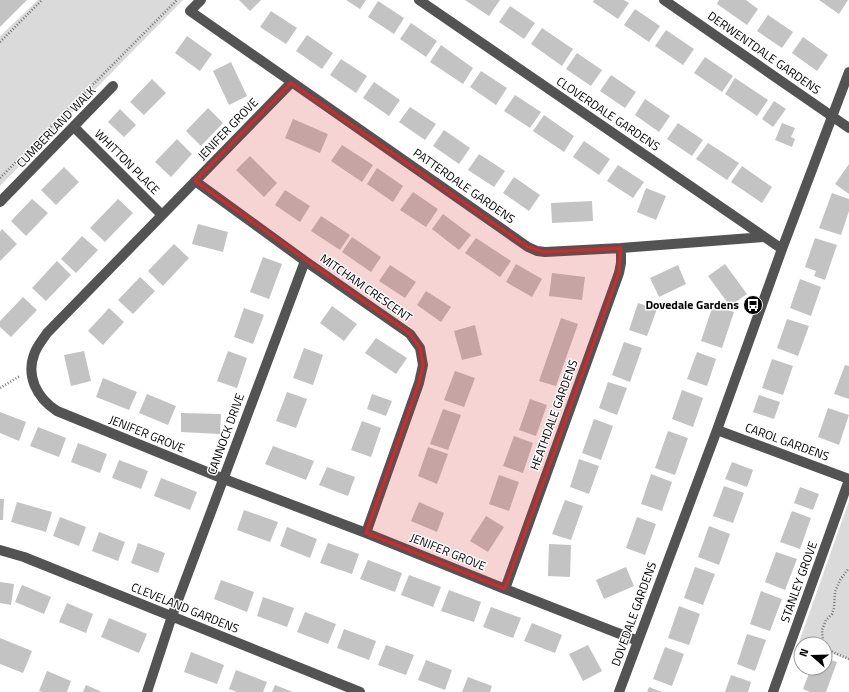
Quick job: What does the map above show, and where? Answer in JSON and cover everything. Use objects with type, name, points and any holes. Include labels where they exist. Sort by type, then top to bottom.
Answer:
[{"type":"street","name":"PATTERDALE GARDENS","points":[[201,0],[190,11],[291,83],[528,247],[537,251],[545,252],[621,248],[764,237]]},
{"type":"street","name":"CLOVERDALE GARDENS","points":[[419,0],[782,249]]},
{"type":"street","name":"DERWENTDALE GARDENS","points":[[664,0],[849,128]]},
{"type":"street","name":"DOVEDALE GARDENS","points":[[619,692],[717,430],[782,249],[849,72]]},
{"type":"street","name":"JENIFER GROVE","points":[[291,83],[47,333],[40,342],[35,352],[33,361],[33,380],[36,389],[42,398],[57,411],[224,479],[366,533],[638,641]]},
{"type":"street","name":"CUMBERLAND WALK","points":[[0,202],[113,86]]},
{"type":"street","name":"WHITTON PLACE","points":[[74,127],[162,215]]},
{"type":"street","name":"MITCHAM CRESCENT","points":[[196,181],[305,261],[410,334],[420,348],[423,365],[419,383],[366,533]]},
{"type":"street","name":"HEATHDALE GARDENS","points":[[505,589],[619,273],[621,248]]},
{"type":"street","name":"CANNOCK DRIVE","points":[[147,692],[172,616],[305,261]]},
{"type":"street","name":"CAROL GARDENS","points":[[717,430],[849,479]]},
{"type":"street","name":"STANLEY GROVE","points":[[773,692],[849,479]]},
{"type":"street","name":"CLEVELAND GARDENS","points":[[0,550],[24,557],[360,692]]},
{"type":"path","points":[[0,42],[42,0]]},
{"type":"path","points":[[0,178],[177,0]]},
{"type":"path","points":[[0,388],[32,369]]},
{"type":"path","points":[[823,636],[822,630],[826,620],[832,614],[834,608],[834,592],[840,580],[849,568]]},
{"type":"path","points":[[833,652],[849,659]]},
{"type":"highlighted area","points":[[291,83],[528,247],[545,252],[621,248],[619,273],[505,589],[366,533],[419,383],[423,365],[420,348],[410,334],[195,181]]},
{"type":"shaded area","points":[[38,0],[183,0],[0,186],[0,36]]},
{"type":"shaded area","points":[[849,501],[849,660],[833,654],[833,636],[801,636]]},
{"type":"building","points":[[0,0],[27,0],[0,27]]},
{"type":"building","points":[[239,0],[261,0],[250,11]]},
{"type":"building","points":[[346,0],[366,0],[360,9]]},
{"type":"building","points":[[465,0],[500,0],[489,16]]},
{"type":"building","points":[[594,0],[624,0],[629,3],[618,19],[593,2]]},
{"type":"building","points":[[719,0],[746,0],[758,9],[747,25],[717,4]]},
{"type":"building","points":[[819,0],[848,0],[839,14]]},
{"type":"building","points":[[378,1],[404,18],[394,34],[368,17]]},
{"type":"building","points":[[510,6],[535,23],[524,39],[499,22]]},
{"type":"building","points":[[635,9],[660,26],[649,42],[624,25]]},
{"type":"building","points":[[271,11],[297,28],[286,44],[260,27]]},
{"type":"building","points":[[768,15],[793,32],[782,48],[757,31]]},
{"type":"building","points":[[411,23],[437,41],[426,57],[400,39]]},
{"type":"building","points":[[542,28],[573,49],[562,66],[531,44]]},
{"type":"building","points":[[666,30],[694,49],[683,65],[655,46]]},
{"type":"building","points":[[307,35],[333,53],[322,69],[296,51]]},
{"type":"building","points":[[187,36],[212,54],[200,71],[175,53]]},
{"type":"building","points":[[803,37],[828,55],[817,71],[792,53]]},
{"type":"building","points":[[441,45],[473,68],[463,84],[430,62]]},
{"type":"building","points":[[577,53],[602,70],[591,86],[566,69]]},
{"type":"building","points":[[705,57],[733,76],[722,92],[694,73]]},
{"type":"building","points":[[341,59],[367,76],[356,93],[330,75]]},
{"type":"building","points":[[231,62],[247,96],[229,105],[213,71]]},
{"type":"building","points":[[481,71],[507,88],[496,105],[470,87]]},
{"type":"building","points":[[611,75],[636,92],[625,108],[600,91]]},
{"type":"building","points":[[735,78],[768,100],[757,116],[725,94]]},
{"type":"building","points":[[152,79],[166,93],[144,115],[130,102]]},
{"type":"building","points":[[374,82],[400,100],[389,116],[363,98]]},
{"type":"building","points":[[515,95],[541,112],[530,128],[504,111]]},
{"type":"building","points":[[645,99],[670,116],[659,132],[635,115]]},
{"type":"building","points":[[774,101],[786,109],[773,127],[762,119]]},
{"type":"building","points":[[410,107],[436,124],[425,140],[399,122]]},
{"type":"building","points":[[208,108],[223,123],[201,146],[186,131]]},
{"type":"building","points":[[120,109],[136,125],[124,137],[108,122]]},
{"type":"building","points":[[544,115],[574,136],[564,152],[533,131]]},
{"type":"building","points":[[293,119],[328,134],[320,153],[285,138]]},
{"type":"building","points":[[678,123],[703,140],[692,156],[667,139]]},
{"type":"building","points":[[782,123],[795,128],[791,137],[795,139],[792,147],[775,140]]},
{"type":"building","points":[[444,130],[470,148],[459,164],[433,146]]},
{"type":"building","points":[[177,139],[192,154],[171,177],[155,162]]},
{"type":"building","points":[[584,141],[610,159],[599,175],[573,157]]},
{"type":"building","points":[[708,143],[739,163],[727,180],[696,159]]},
{"type":"building","points":[[342,145],[373,165],[362,182],[331,161]]},
{"type":"building","points":[[479,154],[505,171],[494,187],[468,170]]},
{"type":"building","points":[[250,156],[277,183],[264,197],[236,170]]},
{"type":"building","points":[[849,164],[849,194],[835,184]]},
{"type":"building","points":[[618,165],[644,182],[633,198],[607,181]]},
{"type":"building","points":[[742,166],[772,187],[762,203],[731,182]]},
{"type":"building","points":[[64,167],[79,182],[56,205],[41,190]]},
{"type":"building","points":[[377,168],[403,186],[393,202],[367,184]]},
{"type":"building","points":[[514,177],[540,195],[529,211],[503,193]]},
{"type":"building","points":[[646,188],[666,196],[656,220],[637,212]]},
{"type":"building","points":[[285,190],[310,206],[300,222],[275,205]]},
{"type":"building","points":[[413,192],[438,209],[426,227],[400,210]]},
{"type":"building","points":[[832,193],[849,199],[849,211],[841,235],[819,228]]},
{"type":"building","points":[[32,199],[48,213],[26,236],[11,221]]},
{"type":"building","points":[[118,199],[133,213],[105,242],[90,228]]},
{"type":"building","points":[[592,201],[593,221],[552,223],[551,203]]},
{"type":"building","points":[[443,214],[471,235],[459,250],[432,229]]},
{"type":"building","points":[[321,216],[350,235],[340,250],[311,231]]},
{"type":"building","points":[[198,224],[228,232],[223,252],[192,244]]},
{"type":"building","points":[[2,229],[17,244],[0,261],[0,232]]},
{"type":"building","points":[[82,236],[98,250],[76,273],[61,259]]},
{"type":"building","points":[[352,237],[381,257],[371,272],[342,252]]},
{"type":"building","points":[[476,238],[511,261],[500,277],[465,253]]},
{"type":"building","points":[[815,238],[837,245],[825,280],[814,276],[816,271],[805,267]]},
{"type":"building","points":[[174,244],[189,258],[163,286],[148,271]]},
{"type":"building","points":[[263,257],[282,264],[269,299],[250,292]]},
{"type":"building","points":[[57,261],[71,275],[46,301],[32,288]]},
{"type":"building","points":[[516,264],[542,279],[532,297],[506,282]]},
{"type":"building","points":[[725,264],[747,294],[730,306],[708,276]]},
{"type":"building","points":[[390,265],[416,282],[405,298],[379,281]]},
{"type":"building","points":[[678,265],[686,284],[659,297],[650,278]]},
{"type":"building","points":[[552,273],[585,277],[582,300],[549,296]]},
{"type":"building","points":[[140,277],[155,291],[133,314],[118,300]]},
{"type":"building","points":[[800,279],[821,287],[811,316],[790,308]]},
{"type":"building","points":[[426,291],[451,307],[441,322],[417,305]]},
{"type":"building","points":[[23,297],[37,310],[11,337],[0,327],[0,321]]},
{"type":"building","points":[[638,303],[657,309],[647,336],[629,330]]},
{"type":"building","points":[[713,305],[734,312],[722,348],[701,341]]},
{"type":"building","points":[[332,306],[357,324],[344,341],[320,323]]},
{"type":"building","points":[[109,308],[124,322],[103,345],[88,331]]},
{"type":"building","points":[[244,308],[264,315],[253,344],[234,337]]},
{"type":"building","points":[[561,318],[578,324],[556,386],[539,381]]},
{"type":"building","points":[[787,319],[809,326],[798,356],[777,348]]},
{"type":"building","points":[[475,325],[482,355],[462,360],[454,331]]},
{"type":"building","points":[[376,338],[407,358],[396,374],[365,353]]},
{"type":"building","points":[[624,342],[642,348],[630,382],[612,375]]},
{"type":"building","points":[[304,348],[323,355],[313,385],[293,378]]},
{"type":"building","points":[[84,351],[91,381],[71,386],[64,355]]},
{"type":"building","points":[[228,351],[247,358],[237,388],[217,381]]},
{"type":"building","points":[[697,352],[716,359],[707,386],[687,379]]},
{"type":"building","points":[[772,359],[793,366],[783,395],[762,388]]},
{"type":"building","points":[[845,365],[849,366],[849,399],[834,394]]},
{"type":"building","points":[[455,371],[475,378],[464,407],[444,400]]},
{"type":"building","points":[[103,378],[137,392],[129,410],[96,397]]},
{"type":"building","points":[[608,382],[627,388],[617,415],[599,408]]},
{"type":"building","points":[[682,390],[703,398],[693,427],[672,419]]},
{"type":"building","points":[[287,392],[307,399],[296,428],[276,421]]},
{"type":"building","points":[[147,394],[176,406],[168,425],[139,413]]},
{"type":"building","points":[[372,394],[392,401],[386,416],[367,409]]},
{"type":"building","points":[[759,395],[780,402],[774,419],[753,412]]},
{"type":"building","points":[[530,399],[547,405],[536,436],[519,430]]},
{"type":"building","points":[[828,408],[849,415],[839,445],[818,437]]},
{"type":"building","points":[[443,409],[461,415],[448,450],[430,444]]},
{"type":"building","points":[[0,412],[26,422],[19,441],[0,433]]},
{"type":"building","points":[[181,413],[221,414],[220,434],[181,432]]},
{"type":"building","points":[[594,419],[613,426],[601,460],[582,453]]},
{"type":"building","points":[[362,421],[381,428],[371,457],[351,450]]},
{"type":"building","points":[[38,427],[66,438],[59,457],[30,446]]},
{"type":"building","points":[[668,431],[688,438],[675,475],[655,468]]},
{"type":"building","points":[[514,436],[533,443],[523,473],[503,466]]},
{"type":"building","points":[[78,443],[107,454],[100,473],[71,462]]},
{"type":"building","points":[[273,446],[314,461],[306,480],[265,464]]},
{"type":"building","points":[[428,447],[448,454],[437,484],[418,476]]},
{"type":"building","points":[[579,459],[599,466],[589,494],[570,487]]},
{"type":"building","points":[[119,460],[148,471],[141,489],[112,478]]},
{"type":"building","points":[[732,462],[753,470],[747,487],[725,479]]},
{"type":"building","points":[[327,467],[355,477],[348,496],[319,485]]},
{"type":"building","points":[[651,474],[672,482],[662,511],[641,504]]},
{"type":"building","points":[[499,475],[519,482],[509,511],[489,504]]},
{"type":"building","points":[[161,478],[197,492],[190,510],[154,496]]},
{"type":"building","points":[[724,486],[744,493],[733,523],[713,516]]},
{"type":"building","points":[[800,487],[819,494],[813,510],[794,503]]},
{"type":"building","points":[[0,499],[4,499],[3,520],[0,520]]},
{"type":"building","points":[[565,500],[583,506],[571,540],[552,534]]},
{"type":"building","points":[[17,502],[52,512],[46,532],[11,522]]},
{"type":"building","points":[[419,502],[444,513],[437,532],[411,521]]},
{"type":"building","points":[[244,510],[278,522],[270,542],[237,530]]},
{"type":"building","points":[[792,511],[811,518],[800,549],[780,542]]},
{"type":"building","points":[[486,516],[504,527],[488,552],[470,541]]},
{"type":"building","points":[[60,517],[86,527],[79,546],[53,536]]},
{"type":"building","points":[[637,517],[656,524],[645,555],[626,548]]},
{"type":"building","points":[[709,526],[730,534],[719,565],[698,557]]},
{"type":"building","points":[[287,527],[317,539],[310,558],[280,546]]},
{"type":"building","points":[[99,532],[125,542],[118,561],[92,551]]},
{"type":"building","points":[[138,543],[165,553],[158,573],[131,563]]},
{"type":"building","points":[[328,543],[359,554],[352,574],[320,563]]},
{"type":"building","points":[[549,544],[571,545],[570,577],[548,576]]},
{"type":"building","points":[[776,552],[797,559],[785,590],[765,582]]},
{"type":"building","points":[[368,560],[402,573],[395,592],[360,579]]},
{"type":"building","points":[[626,567],[634,586],[604,599],[596,580]]},
{"type":"building","points":[[695,567],[715,574],[703,605],[684,598]]},
{"type":"building","points":[[409,575],[441,587],[433,607],[401,595]]},
{"type":"building","points":[[221,580],[254,592],[247,612],[214,599]]},
{"type":"building","points":[[0,582],[14,584],[11,605],[0,603]]},
{"type":"building","points":[[22,585],[51,597],[44,614],[15,602]]},
{"type":"building","points":[[449,590],[481,602],[474,622],[441,611]]},
{"type":"building","points":[[761,591],[782,599],[770,631],[750,624]]},
{"type":"building","points":[[263,597],[294,608],[287,627],[257,616]]},
{"type":"building","points":[[67,603],[93,614],[86,633],[59,622]]},
{"type":"building","points":[[679,606],[700,614],[689,645],[668,638]]},
{"type":"building","points":[[491,607],[521,618],[513,638],[483,627]]},
{"type":"building","points":[[305,612],[336,624],[328,644],[297,632]]},
{"type":"building","points":[[109,618],[147,634],[139,653],[101,637]]},
{"type":"building","points":[[532,623],[562,635],[555,653],[524,641]]},
{"type":"building","points":[[344,629],[376,641],[369,660],[337,648]]},
{"type":"building","points":[[747,634],[766,640],[755,671],[737,664]]},
{"type":"building","points":[[0,638],[32,651],[23,673],[0,664]]},
{"type":"building","points":[[386,645],[414,655],[406,675],[378,665]]},
{"type":"building","points":[[588,645],[602,671],[583,681],[569,654]]},
{"type":"building","points":[[665,647],[684,654],[672,686],[653,679]]},
{"type":"building","points":[[191,652],[224,665],[217,684],[184,672]]},
{"type":"building","points":[[426,660],[452,670],[445,690],[418,680]]},
{"type":"building","points":[[833,661],[837,662],[833,673]]},
{"type":"building","points":[[236,670],[267,682],[263,692],[237,692],[229,689]]},
{"type":"building","points":[[47,671],[71,681],[67,692],[39,691]]},
{"type":"building","points":[[731,675],[751,682],[748,692],[725,692]]},
{"type":"building","points":[[808,676],[832,676],[826,692],[810,692],[803,689]]},
{"type":"building","points":[[468,677],[492,686],[490,692],[462,692]]},
{"type":"building","points":[[86,685],[102,692],[83,692]]},
{"type":"building","points":[[275,685],[293,692],[272,692]]},
{"type":"building","points":[[649,687],[662,692],[647,692]]},
{"type":"place","name":"Dovedale Gardens","points":[[753,305]]}]
